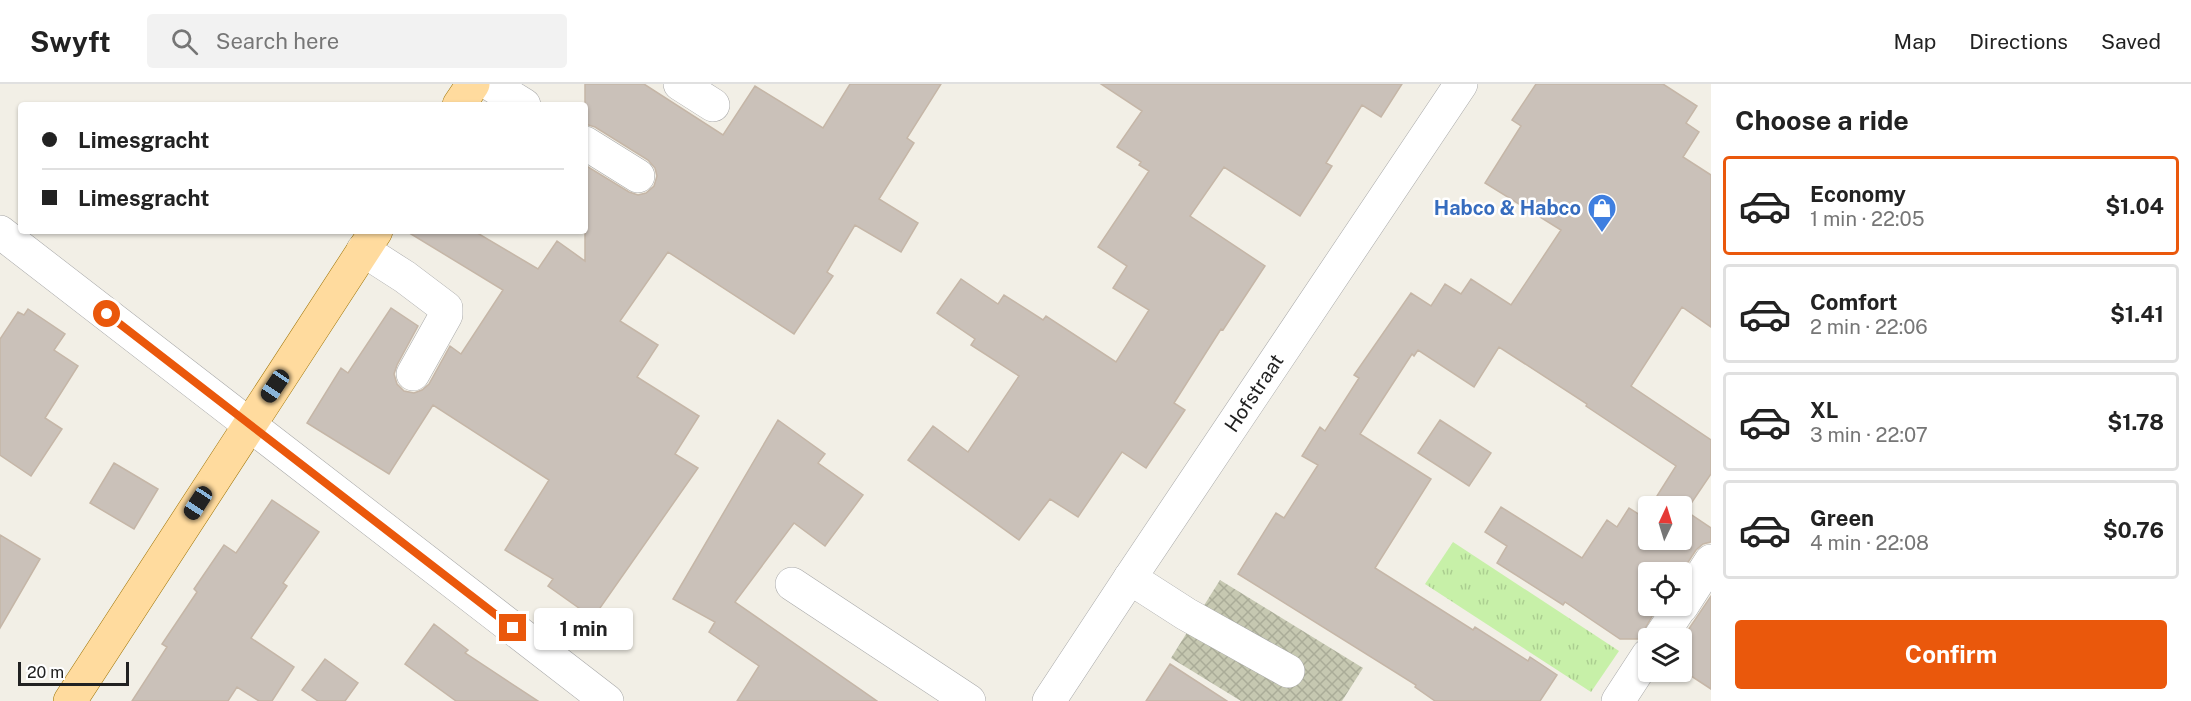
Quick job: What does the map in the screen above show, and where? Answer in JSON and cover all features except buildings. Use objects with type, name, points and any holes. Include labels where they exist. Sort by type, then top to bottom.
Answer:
[{"type":"main road","points":[[461,102],[473,84]]},
{"type":"main road","points":[[70,701],[370,241]]},
{"type":"street","points":[[490,84],[519,102]]},
{"type":"street","points":[[680,84],[713,105]]},
{"type":"street","name":"Hofstraat","points":[[1049,701],[1461,84]]},
{"type":"street","points":[[588,145],[638,176]]},
{"type":"street","points":[[0,232],[607,701]]},
{"type":"street","points":[[370,241],[405,277],[446,308],[446,315],[413,374]]},
{"type":"street","points":[[1692,590],[1711,561]]},
{"type":"street","points":[[1130,578],[1186,614],[1288,671]]},
{"type":"street","points":[[792,584],[969,701]]},
{"type":"street","points":[[1618,701],[1638,670]]},
{"type":"shaded area","points":[[1220,580],[1363,668],[1342,701],[1241,701],[1171,658]]},
{"type":"green space","points":[[1453,542],[1619,651],[1591,692],[1425,584]]},
{"type":"place","name":"Habco & Habco","points":[[1602,234]]},
{"type":"route","points":[[107,314],[513,628]]}]
